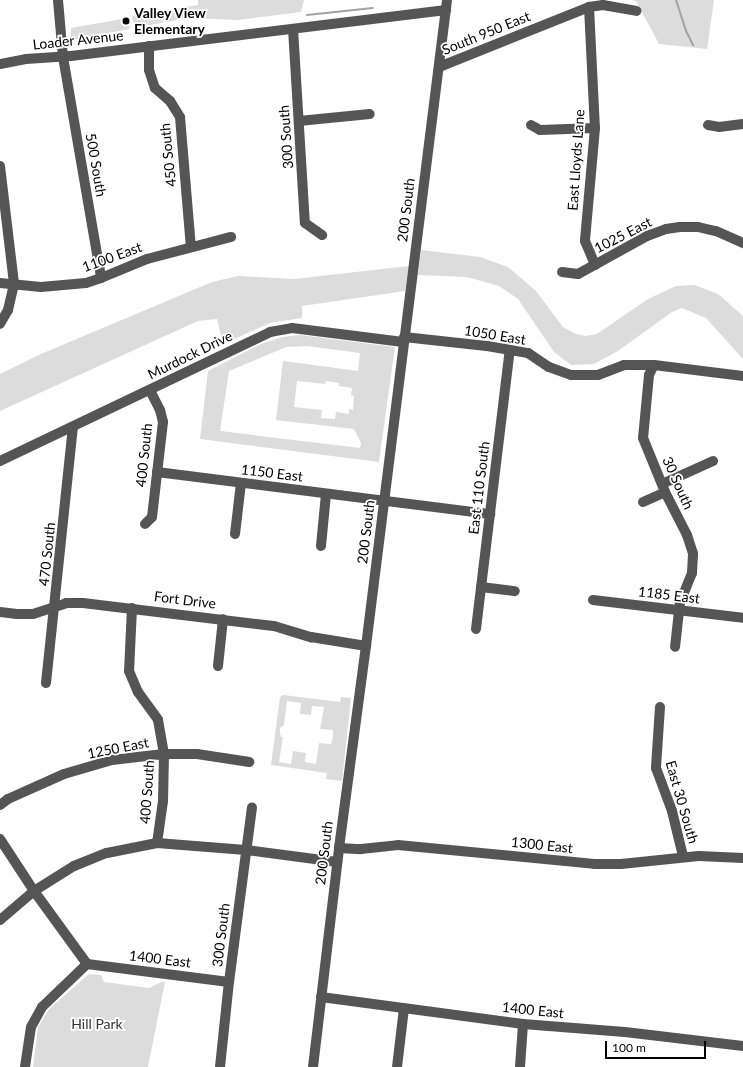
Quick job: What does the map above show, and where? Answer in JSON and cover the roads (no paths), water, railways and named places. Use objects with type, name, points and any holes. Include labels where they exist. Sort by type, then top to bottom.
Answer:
[{"type":"street","name":"500 South","points":[[58,0],[63,57],[101,278]]},
{"type":"street","name":"Loader Avenue","points":[[0,64],[26,59],[63,57],[293,29],[447,5]]},
{"type":"street","name":"200 South","points":[[313,1067],[337,862],[366,646],[383,501],[447,5]]},
{"type":"street","name":"South 950 East","points":[[439,67],[589,7],[603,5],[636,12]]},
{"type":"street","name":"East Lloyds Lane","points":[[589,7],[595,128],[585,241],[595,264]]},
{"type":"street","name":"300 South","points":[[293,29],[305,223],[322,235]]},
{"type":"street","name":"450 South","points":[[149,46],[149,70],[155,88],[170,102],[180,117],[191,247]]},
{"type":"street","points":[[299,121],[370,114]]},
{"type":"street","points":[[708,125],[719,127],[743,124]]},
{"type":"street","points":[[531,125],[540,130],[595,128]]},
{"type":"street","points":[[0,166],[14,284],[8,310],[0,324]]},
{"type":"street","name":"1025 East","points":[[562,272],[578,274],[647,236],[666,229],[698,227],[716,231],[743,243]]},
{"type":"street","name":"1100 East","points":[[0,283],[61,286],[101,278],[147,260],[231,237]]},
{"type":"street","name":"Murdock Drive","points":[[0,461],[270,332],[292,328],[404,340]]},
{"type":"street","name":"1050 East","points":[[404,340],[528,353],[549,366],[571,375],[598,375],[624,365],[654,365],[743,376]]},
{"type":"street","name":"East 110 South","points":[[476,629],[510,350]]},
{"type":"street","name":"30 South","points":[[654,365],[649,375],[643,438],[663,488],[694,554],[692,573],[684,589],[679,610],[675,647]]},
{"type":"street","name":"400 South","points":[[145,524],[152,517],[163,422],[160,410],[150,390]]},
{"type":"street","name":"470 South","points":[[46,683],[73,427]]},
{"type":"street","points":[[643,502],[663,488],[713,461]]},
{"type":"street","name":"1150 East","points":[[157,472],[490,514]]},
{"type":"street","points":[[235,534],[241,483]]},
{"type":"street","points":[[320,546],[326,494]]},
{"type":"street","points":[[481,587],[515,591]]},
{"type":"street","name":"1185 East","points":[[592,600],[743,618]]},
{"type":"street","name":"Fort Drive","points":[[0,612],[32,614],[66,604],[83,603],[274,626],[311,638],[366,646]]},
{"type":"street","name":"400 South","points":[[132,608],[129,671],[138,692],[158,720],[164,754],[163,801],[156,843]]},
{"type":"street","points":[[218,666],[223,619]]},
{"type":"street","name":"East 30 South","points":[[660,707],[656,768],[672,811],[683,856]]},
{"type":"street","name":"1250 East","points":[[0,805],[8,799],[64,774],[112,760],[164,754],[197,754],[249,762]]},
{"type":"street","name":"300 South","points":[[220,1067],[229,982],[252,808]]},
{"type":"street","points":[[0,839],[34,891],[87,964],[42,1007],[31,1027],[25,1067]]},
{"type":"street","points":[[0,920],[34,891],[80,863],[107,853],[156,843],[246,850],[337,862]]},
{"type":"street","name":"1300 East","points":[[339,848],[361,849],[398,845],[594,864],[621,864],[683,856],[743,858]]},
{"type":"street","name":"1400 East","points":[[87,964],[229,982]]},
{"type":"street","name":"1400 East","points":[[321,997],[523,1024],[625,1032],[743,1046]]},
{"type":"street","points":[[397,1067],[404,1008]]},
{"type":"street","points":[[520,1067],[523,1024]]},
{"type":"waterway","points":[[676,0],[686,31],[693,45]]},
{"type":"waterway","points":[[307,15],[373,8]]},
{"type":"place","name":"Valley View Elementary","points":[[126,21]]},
{"type":"park label","name":"Hill Park","points":[[97,1024]]}]
